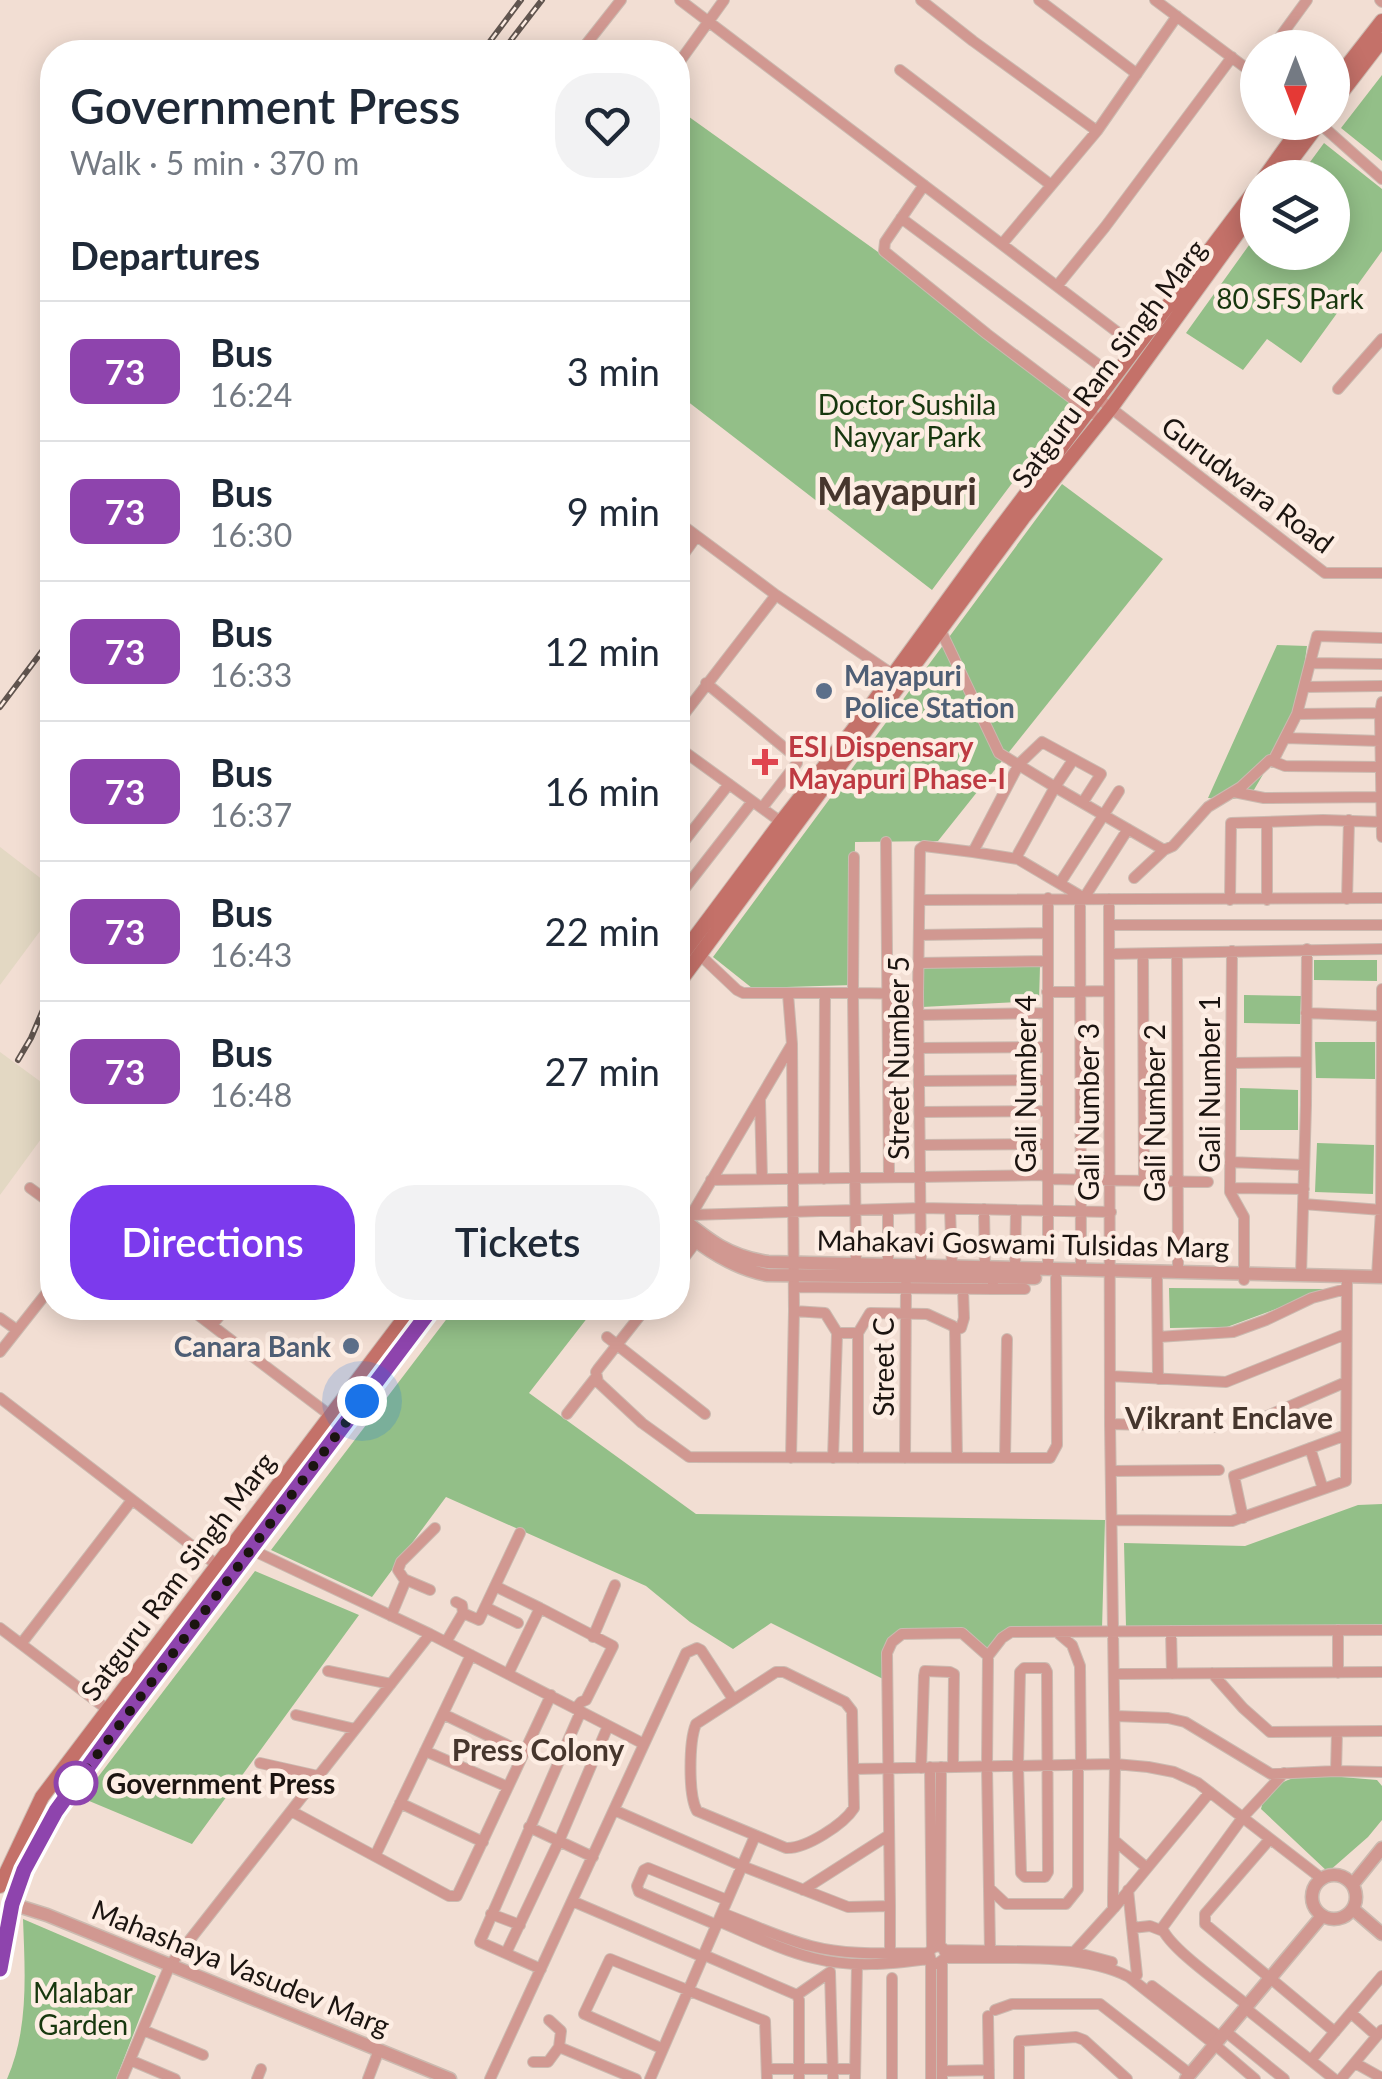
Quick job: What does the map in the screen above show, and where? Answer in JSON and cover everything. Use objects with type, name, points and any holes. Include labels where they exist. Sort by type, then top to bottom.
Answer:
[{"type":"main road","points":[[1350,62],[1382,21]]},
{"type":"main road","points":[[1350,82],[1382,40]]},
{"type":"main road","name":"Satguru Ram Singh Marg","points":[[690,968],[1023,518],[1100,409],[1115,377],[1240,210]]},
{"type":"main road","name":"Satguru Ram Singh Marg","points":[[690,944],[853,730],[988,543],[1100,409],[1240,228]]},
{"type":"main road","name":"Satguru Ram Singh Marg","points":[[0,1886],[42,1797],[403,1320]]},
{"type":"main road","name":"Satguru Ram Singh Marg","points":[[0,1969],[6,1902],[56,1811],[423,1320]]},
{"type":"street","points":[[589,40],[621,0]]},
{"type":"street","points":[[680,0],[1137,347]]},
{"type":"street","points":[[690,47],[724,0]]},
{"type":"street","points":[[922,0],[1097,131]]},
{"type":"street","points":[[1039,0],[1137,74]]},
{"type":"street","points":[[1155,0],[1240,62]]},
{"type":"street","points":[[1285,30],[1307,0]]},
{"type":"street","points":[[1002,244],[1097,131],[1177,16]]},
{"type":"street","points":[[1056,286],[1232,57]]},
{"type":"street","points":[[900,70],[1051,185]]},
{"type":"street","points":[[1338,140],[1382,178]]},
{"type":"street","points":[[924,185],[902,218],[1115,377]]},
{"type":"street","name":"Gurudwara Road","points":[[902,218],[884,242],[884,251],[971,321],[1100,409],[1325,573],[1382,573]]},
{"type":"street","points":[[1338,389],[1382,340]]},
{"type":"street","points":[[690,531],[892,674]]},
{"type":"street","points":[[690,545],[696,536]]},
{"type":"street","points":[[690,705],[776,594]]},
{"type":"street","points":[[940,632],[999,753],[1164,850]]},
{"type":"street","points":[[1273,761],[1297,714],[1318,636],[1382,638]]},
{"type":"street","points":[[1311,663],[1382,664]]},
{"type":"street","points":[[690,883],[797,763],[797,758],[706,683]]},
{"type":"street","points":[[1304,687],[1382,686]]},
{"type":"street","points":[[1297,714],[1381,709],[1382,838]]},
{"type":"street","points":[[1285,738],[1381,743]]},
{"type":"street","points":[[1082,898],[1018,859],[973,852],[1019,764],[1042,742],[1101,774],[1083,802]]},
{"type":"street","points":[[690,756],[780,822]]},
{"type":"street","points":[[1018,859],[1073,760]]},
{"type":"street","points":[[1134,878],[1164,850],[1174,846],[1208,807],[1229,795],[1266,762],[1285,766],[1382,767]]},
{"type":"street","points":[[690,830],[728,784]]},
{"type":"street","points":[[1060,883],[1119,791]]},
{"type":"street","points":[[1229,795],[1382,797]]},
{"type":"street","points":[[1229,795],[1226,812],[1232,823],[1230,900]]},
{"type":"street","points":[[1347,899],[1349,820]]},
{"type":"street","points":[[1267,822],[1268,900]]},
{"type":"street","points":[[1232,823],[1382,822]]},
{"type":"street","points":[[1081,1270],[1082,898],[1128,829]]},
{"type":"street","points":[[886,842],[889,1178]]},
{"type":"street","name":"Street Number 5","points":[[922,1266],[920,849],[924,846],[973,852]]},
{"type":"street","points":[[854,857],[856,1264]]},
{"type":"street","name":"Gali Number 4","points":[[1005,1458],[1050,1458],[1056,1450],[1047,1211],[1048,898]]},
{"type":"street","points":[[920,900],[1382,898]]},
{"type":"street","name":"Gali Number 3","points":[[1109,899],[1113,1908]]},
{"type":"street","points":[[1110,925],[1382,925]]},
{"type":"street","points":[[919,935],[1048,933]]},
{"type":"street","points":[[1301,1275],[1307,948]]},
{"type":"street","points":[[1109,954],[1382,949]]},
{"type":"street","name":"Gali Number 1","points":[[1232,951],[1230,1188],[1244,1217],[1244,1277]]},
{"type":"street","name":"Gali Number 2","points":[[1177,953],[1178,1273]]},
{"type":"street","points":[[1143,954],[1144,1180]]},
{"type":"street","points":[[700,955],[737,990],[750,994],[918,994]]},
{"type":"street","points":[[919,963],[1048,961]]},
{"type":"street","points":[[1380,1279],[1382,988]]},
{"type":"street","points":[[1047,992],[1110,991]]},
{"type":"street","points":[[788,994],[792,1044],[794,1311],[791,1458]]},
{"type":"street","points":[[824,994],[824,1178]]},
{"type":"street","points":[[1306,1012],[1382,1016]]},
{"type":"street","points":[[919,1015],[1047,1013]]},
{"type":"street","points":[[690,1210],[792,1044]]},
{"type":"street","points":[[920,1048],[1048,1047]]},
{"type":"street","points":[[1232,1063],[1306,1062]]},
{"type":"street","points":[[920,1082],[1048,1080]]},
{"type":"street","points":[[760,1097],[762,1179]]},
{"type":"street","points":[[920,1112],[1046,1111]]},
{"type":"street","points":[[920,1145],[1047,1144]]},
{"type":"street","points":[[1230,1162],[1304,1165]]},
{"type":"street","points":[[710,1180],[921,1176],[1208,1182]]},
{"type":"street","points":[[30,1188],[40,1195]]},
{"type":"street","points":[[1230,1188],[1304,1189]]},
{"type":"street","points":[[1304,1204],[1381,1210]]},
{"type":"street","points":[[888,1208],[888,1266]]},
{"type":"street","points":[[690,1219],[888,1208],[1111,1212]]},
{"type":"street","points":[[950,1208],[952,1267]]},
{"type":"street","points":[[984,1209],[990,1278]]},
{"type":"street","points":[[1015,1269],[1016,1210]]},
{"type":"street","name":"Mahakavi Goswami Tulsidas Marg","points":[[690,1225],[732,1254],[793,1275],[856,1264],[888,1266],[906,1277]]},
{"type":"street","name":"Mahakavi Goswami Tulsidas Marg","points":[[690,1232],[696,1242],[723,1259],[767,1274],[990,1278],[1178,1273],[1346,1282],[1380,1279]]},
{"type":"street","points":[[690,1250],[696,1242]]},
{"type":"street","name":"Mahakavi Goswami Tulsidas Marg","points":[[906,1277],[922,1266],[952,1267],[990,1278],[1015,1269],[1052,1274],[1081,1270],[1157,1279],[1301,1275],[1346,1282]]},
{"type":"street","points":[[906,1277],[963,1289],[990,1278],[1026,1289]]},
{"type":"street","name":"Street C","points":[[905,1458],[906,1277]]},
{"type":"street","points":[[1157,1279],[1158,1380]]},
{"type":"street","points":[[1112,1520],[1232,1522],[1346,1481],[1346,1282],[1232,1332],[1158,1337]]},
{"type":"street","points":[[954,1330],[964,1323],[963,1289]]},
{"type":"street","points":[[0,1352],[40,1301]]},
{"type":"street","points":[[794,1311],[825,1313],[838,1334],[833,1458]]},
{"type":"street","points":[[858,1458],[858,1333],[870,1313],[906,1313],[932,1316],[953,1326],[958,1458]]},
{"type":"street","points":[[0,1318],[17,1330]]},
{"type":"street","points":[[205,1320],[344,1426]]},
{"type":"street","points":[[212,1325],[216,1320]]},
{"type":"street","points":[[567,1414],[596,1378],[612,1340],[633,1320]]},
{"type":"street","points":[[838,1334],[858,1333]]},
{"type":"street","points":[[1110,1376],[1226,1382],[1346,1334]]},
{"type":"street","points":[[612,1340],[705,1414]]},
{"type":"street","points":[[596,1378],[642,1423],[694,1458],[1005,1458],[1006,1340]]},
{"type":"street","points":[[1244,1426],[1346,1382]]},
{"type":"street","points":[[0,1398],[217,1566]]},
{"type":"street","points":[[1110,1424],[1215,1427]]},
{"type":"street","points":[[1244,1518],[1234,1476],[1346,1435]]},
{"type":"street","points":[[1310,1448],[1323,1489]]},
{"type":"street","points":[[1111,1471],[1219,1470]]},
{"type":"street","points":[[21,1644],[132,1500]]},
{"type":"street","points":[[430,1590],[398,1574],[399,1566],[434,1528]]},
{"type":"street","points":[[463,1613],[479,1620],[520,1533]]},
{"type":"street","points":[[250,1549],[430,1634],[644,1744]]},
{"type":"street","points":[[391,1616],[406,1580]]},
{"type":"street","points":[[592,1637],[614,1585]]},
{"type":"street","points":[[495,1586],[613,1646],[586,1700],[581,1702],[480,1942],[541,1969]]},
{"type":"street","points":[[446,1642],[463,1613],[462,1605],[456,1602]]},
{"type":"street","points":[[485,1608],[518,1623]]},
{"type":"street","points":[[508,1674],[540,1608]]},
{"type":"street","points":[[0,1628],[122,1720]]},
{"type":"street","points":[[1338,1630],[1338,1672]]},
{"type":"street","points":[[990,1950],[988,1656],[1002,1638],[1011,1632],[1382,1630]]},
{"type":"street","points":[[1171,1631],[1172,1674]]},
{"type":"street","points":[[890,1953],[887,1652],[902,1634],[962,1632],[988,1656]]},
{"type":"street","points":[[122,2079],[170,1965],[430,1634]]},
{"type":"street","points":[[989,1888],[1006,1904],[1066,1904],[1078,1889],[1080,1666],[1072,1645],[1058,1634]]},
{"type":"street","points":[[490,2079],[686,1653],[691,1649],[702,1650],[733,1699]]},
{"type":"street","points":[[374,1856],[471,1655]]},
{"type":"street","points":[[1024,1668],[1047,1670],[1048,1766],[1048,1872],[1045,1877],[1024,1877],[1018,1766],[1020,1672],[1024,1668]]},
{"type":"street","points":[[328,1670],[391,1684]]},
{"type":"street","points":[[937,1767],[954,1674],[929,1670],[924,1676],[937,1767],[937,1955],[942,2075],[989,2074],[992,2013],[1012,2004],[1100,2004],[1188,2077],[1322,1916]]},
{"type":"street","points":[[780,1672],[845,1702],[852,1711],[854,1769],[854,1808],[846,1818],[798,1848],[786,1848],[696,1811],[693,1730],[700,1720],[780,1672]]},
{"type":"street","points":[[1115,1674],[1382,1672]]},
{"type":"street","points":[[1212,1674],[1270,1732],[1382,1731]]},
{"type":"street","points":[[290,1812],[453,1897],[459,1893],[551,1696]]},
{"type":"street","points":[[296,1714],[355,1729]]},
{"type":"street","points":[[443,1714],[524,1753]]},
{"type":"street","points":[[1115,1716],[1185,1722],[1271,1774],[1377,1773],[1382,1784]]},
{"type":"street","points":[[506,1953],[608,1726]]},
{"type":"street","points":[[1336,1732],[1336,1771]]},
{"type":"street","points":[[425,1750],[508,1787]]},
{"type":"street","points":[[260,1763],[318,1776]]},
{"type":"street","points":[[854,1769],[1115,1764],[1174,1772],[1198,1783],[1321,1878],[1338,1875],[1353,1884],[1353,1909],[1339,1919],[1322,1916],[1316,1910],[1312,1893],[1321,1878]]},
{"type":"street","points":[[1163,1931],[1164,1924],[1243,1817],[1284,1773]]},
{"type":"street","points":[[1074,1952],[1210,1792]]},
{"type":"street","points":[[400,1803],[483,1842]]},
{"type":"street","points":[[614,1810],[848,1907],[890,1906]]},
{"type":"street","points":[[529,1827],[592,1857]]},
{"type":"street","points":[[803,1890],[889,1835]]},
{"type":"street","points":[[650,2079],[755,1836]]},
{"type":"street","points":[[1270,1839],[1205,1914],[1206,1924],[1335,2032]]},
{"type":"street","points":[[1114,1840],[1147,1868]]},
{"type":"street","points":[[1353,1884],[1381,1852]]},
{"type":"street","points":[[727,1900],[648,1868],[637,1886],[639,1892],[801,1954],[857,1964],[892,1964],[990,1950],[1074,1952],[1124,1966],[1220,2037],[1254,2079]]},
{"type":"street","points":[[1128,1890],[1137,1975]]},
{"type":"street","points":[[572,1901],[797,1995]]},
{"type":"street","name":"Mahashaya Vasudev Marg","points":[[6,1902],[47,1915],[450,2079]]},
{"type":"street","points":[[1353,1909],[1382,1934]]},
{"type":"street","points":[[491,1914],[520,1925]]},
{"type":"street","points":[[719,1920],[810,1946],[859,1953],[1063,1960],[1113,1968],[1284,2079]]},
{"type":"street","points":[[1132,1928],[1150,1926],[1163,1931],[1246,2006],[1338,2079],[1380,2033],[1350,2013]]},
{"type":"street","points":[[931,2079],[937,1955]]},
{"type":"street","points":[[664,2049],[584,2014],[610,1960],[765,2021],[767,2074],[853,2074],[857,1964]]},
{"type":"street","points":[[797,1995],[830,1972],[833,2074]]},
{"type":"street","points":[[1311,2060],[1382,1976]]},
{"type":"street","points":[[892,1978],[892,2079]]},
{"type":"street","points":[[797,1995],[799,2074]]},
{"type":"street","points":[[533,2062],[548,2062],[559,2047],[562,2030],[549,2020]]},
{"type":"street","points":[[143,2030],[204,2055]]},
{"type":"street","points":[[1020,2079],[1019,2041],[1076,2037],[1127,2079]]},
{"type":"street","points":[[559,2047],[636,2079]]},
{"type":"street","points":[[368,2079],[380,2050]]},
{"type":"street","points":[[130,2060],[175,2079]]},
{"type":"street","points":[[1354,2063],[1382,2078]]},
{"type":"shaded area","points":[[0,847],[40,878],[40,931],[0,985]]},
{"type":"shaded area","points":[[0,1052],[40,1081],[40,1140],[0,1195]]},
{"type":"green space","points":[[1382,75],[1382,161],[1350,135],[1350,116]]},
{"type":"green space","name":"Doctor Sushila Nayyar Park","points":[[690,118],[1078,395],[932,590],[690,403]]},
{"type":"green space","name":"80 SFS Park","points":[[1324,143],[1345,160],[1312,160]]},
{"type":"green space","name":"80 SFS Park","points":[[1350,164],[1382,189],[1382,251],[1301,363],[1267,339],[1243,370],[1186,333],[1240,258],[1240,270],[1350,270]]},
{"type":"green space","name":"Doctor Sushila Nayyar Park","points":[[1062,484],[1163,559],[938,841],[855,842],[853,985],[752,988],[713,957]]},
{"type":"green space","points":[[1277,645],[1307,646],[1297,716],[1251,795],[1208,798]]},
{"type":"green space","points":[[1314,960],[1377,960],[1377,981],[1314,980]]},
{"type":"green space","points":[[1040,966],[1039,1001],[922,1007],[923,967]]},
{"type":"green space","points":[[1244,995],[1301,996],[1300,1024],[1244,1023]]},
{"type":"green space","points":[[1315,1042],[1375,1042],[1375,1079],[1316,1078]]},
{"type":"green space","points":[[1240,1088],[1298,1090],[1298,1130],[1240,1130]]},
{"type":"green space","points":[[1317,1143],[1374,1145],[1373,1194],[1315,1192]]},
{"type":"green space","points":[[1169,1288],[1330,1289],[1227,1327],[1170,1328]]},
{"type":"green space","points":[[446,1320],[586,1320],[529,1393],[696,1514],[1105,1520],[1102,1629],[1005,1630],[989,1651],[966,1629],[902,1629],[883,1653],[883,1679],[771,1623],[733,1649],[690,1622],[646,1586],[446,1497],[372,1597],[271,1550]]},
{"type":"green space","points":[[1382,1504],[1382,1625],[1126,1627],[1124,1543],[1245,1546],[1358,1505]]},
{"type":"green space","points":[[255,1571],[359,1615],[192,1844],[82,1798]]},
{"type":"green space","points":[[1306,1774],[1377,1780],[1382,1786],[1382,1820],[1328,1872],[1261,1809],[1272,1789]]},
{"type":"green space","name":"Malabar Garden","points":[[23,1919],[156,1976],[116,2079],[7,2079],[22,2021]]},
{"type":"railway","points":[[491,40],[521,0]]},
{"type":"railway","points":[[511,40],[542,0]]},
{"type":"railway","points":[[0,707],[40,654]]},
{"type":"railway","points":[[18,1060],[40,1017]]},
{"type":"bus line","name":"73","points":[[0,1969],[12,1904],[24,1870],[56,1811],[423,1320]]},
{"type":"place","name":"Mayapuri Police Station","points":[[824,691]]},
{"type":"place","name":"ESI Dispensary Mayapuri Phase-I","points":[[765,762]]},
{"type":"place","name":"Canara Bank","points":[[351,1346]]},
{"type":"place","name":"Government Press","points":[[76,1783]]},
{"type":"district","name":"Mayapuri","points":[[897,490]]},
{"type":"district","name":"Vikrant Enclave","points":[[1229,1417]]},
{"type":"district","name":"Press Colony","points":[[538,1749]]},
{"type":"route","points":[[76,1783],[362,1401]]}]
